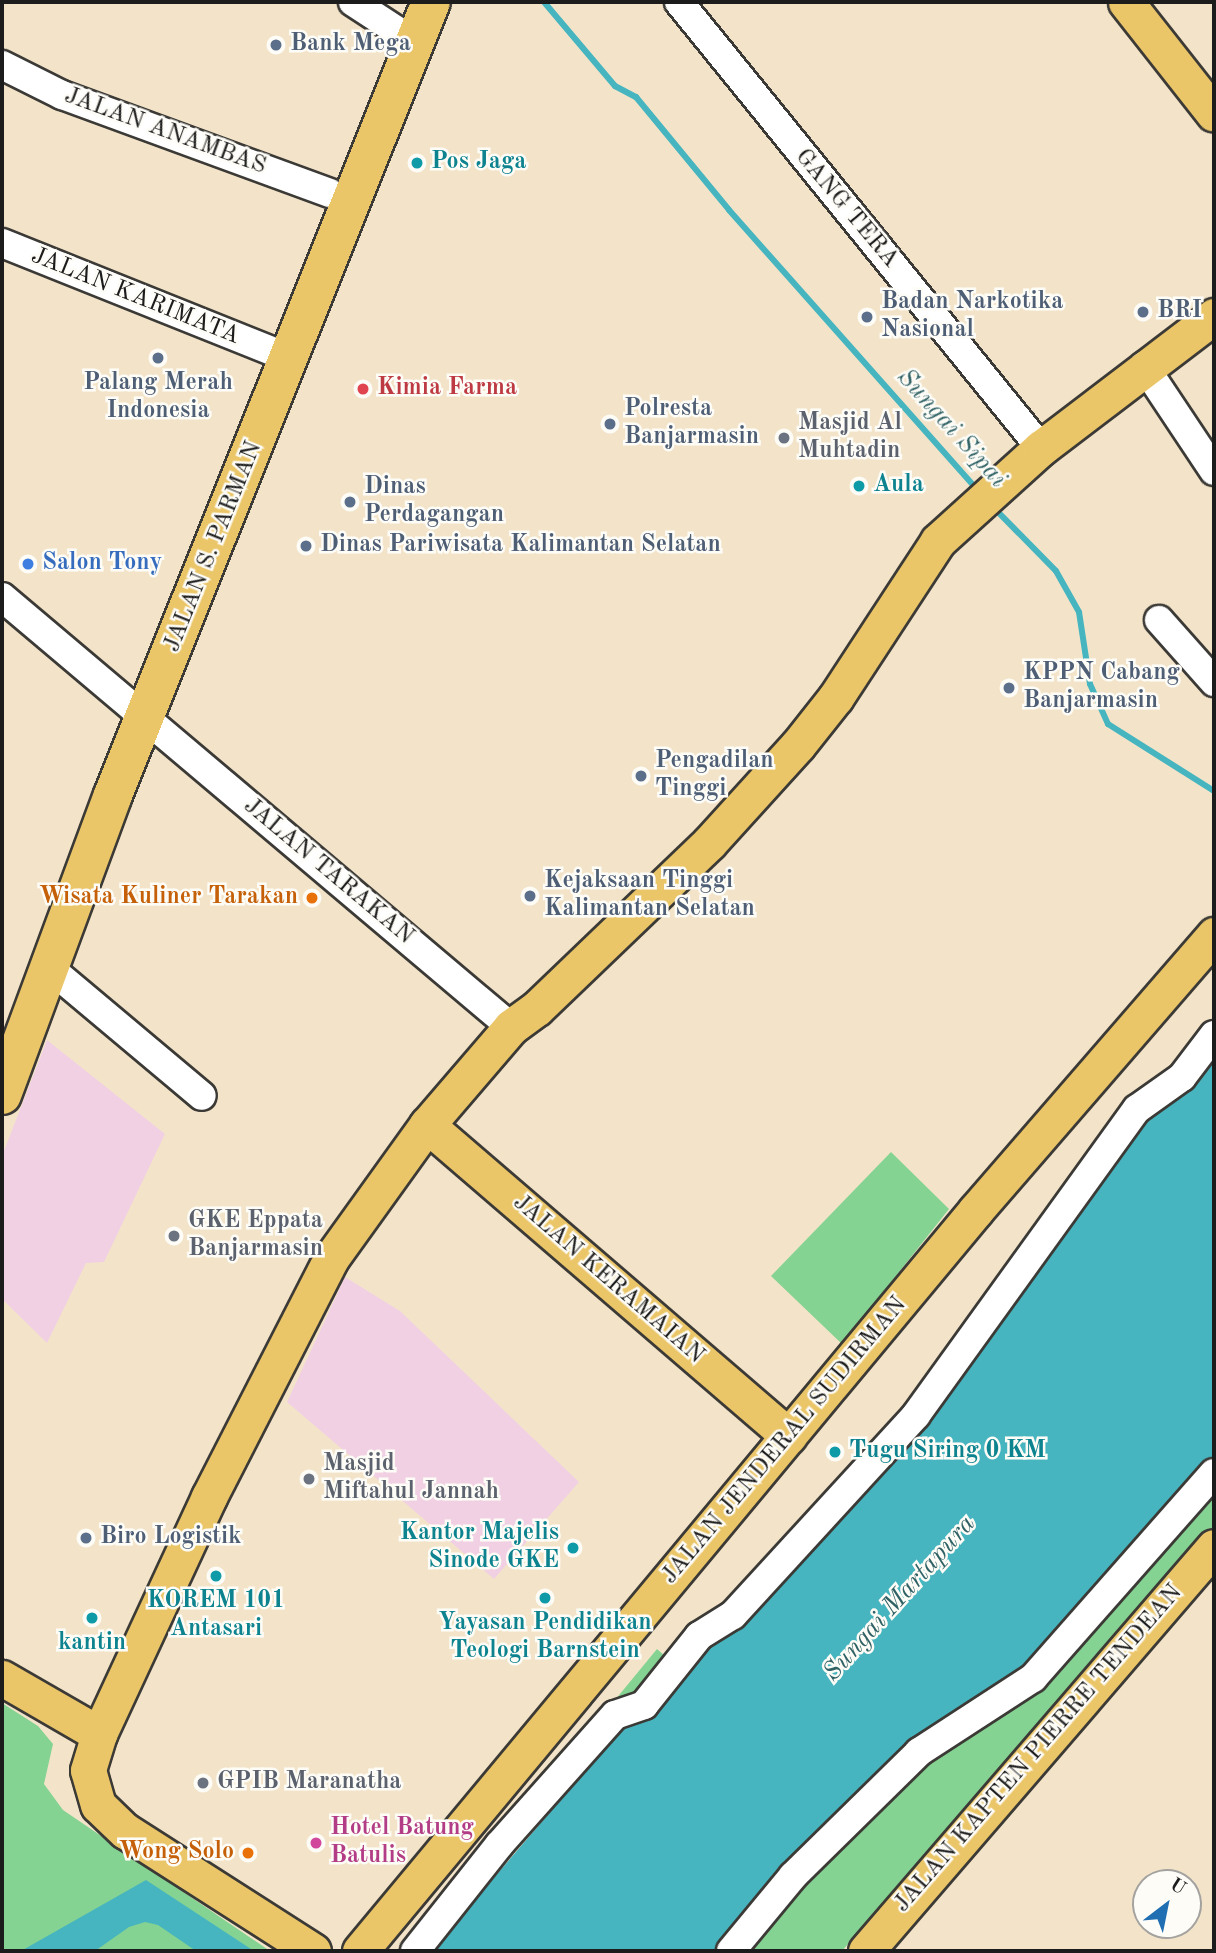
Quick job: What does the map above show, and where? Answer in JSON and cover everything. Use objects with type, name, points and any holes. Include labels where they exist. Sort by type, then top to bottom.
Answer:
[{"type":"highway","name":"JALAN S. PARMAN","points":[[2,1024],[135,711],[356,160],[431,2]]},
{"type":"highway","name":"JALAN S. PARMAN","points":[[2,1095],[58,946],[135,711],[330,193],[356,160],[401,16]]},
{"type":"main road","points":[[1126,2],[1214,114]]},
{"type":"main road","points":[[309,1950],[125,1831],[98,1805],[88,1770],[99,1734],[214,1487],[313,1292],[378,1189],[427,1125],[511,1027],[537,1008],[709,843],[798,745],[836,697],[913,573],[966,512],[1144,366],[1214,316]]},
{"type":"main road","name":"JALAN JENDERAL SUDIRMAN","points":[[360,1951],[976,1210],[1214,935]]},
{"type":"main road","name":"JALAN KERAMAIAN","points":[[427,1125],[789,1436]]},
{"type":"main road","name":"JALAN KAPTEN PIERRE TENDEAN","points":[[866,1951],[1214,1547]]},
{"type":"main road","points":[[2,1678],[99,1734]]},
{"type":"street","points":[[354,2],[401,16]]},
{"type":"street","name":"GANG TERA","points":[[679,2],[1041,448]]},
{"type":"street","name":"JALAN ANAMBAS","points":[[2,65],[62,95],[330,193]]},
{"type":"street","name":"JALAN KARIMATA","points":[[2,243],[269,350]]},
{"type":"street","points":[[1144,366],[1214,471]]},
{"type":"street","name":"JALAN TARAKAN","points":[[2,597],[511,1027]]},
{"type":"street","points":[[1159,620],[1214,682]]},
{"type":"street","points":[[58,946],[53,971],[202,1096]]},
{"type":"street","points":[[415,1951],[499,1845],[615,1715],[643,1706],[699,1636],[733,1615],[916,1415],[1137,1109],[1182,1077],[1214,1035]]},
{"type":"street","points":[[731,1951],[793,1877],[919,1752],[1033,1678],[1214,1473]]},
{"type":"shaded area","points":[[47,1040],[165,1134],[104,1262],[86,1263],[47,1343],[2,1299],[2,1156]]},
{"type":"shaded area","points":[[345,1277],[400,1311],[579,1482],[494,1579],[287,1402]]},
{"type":"green space","points":[[891,1152],[949,1209],[842,1344],[771,1276]]},
{"type":"green space","points":[[1214,1479],[1214,1526],[842,1951],[742,1951],[784,1896]]},
{"type":"green space","points":[[657,1649],[665,1656],[623,1706],[615,1700]]},
{"type":"green space","points":[[2,1703],[38,1726],[53,1744],[44,1784],[63,1810],[270,1951],[2,1951]]},
{"type":"water","name":"Sungai Martapura","points":[[1214,1048],[1214,1458],[1086,1606],[1023,1674],[785,1871],[714,1951],[431,1951],[625,1725],[654,1716],[709,1646],[745,1624],[865,1480],[1144,1119]]},
{"type":"water","points":[[146,1880],[254,1951],[196,1951],[158,1925],[145,1922],[129,1927],[95,1951],[21,1951]]},
{"type":"waterway","name":"Sungai Sipai","points":[[544,2],[615,86],[636,97],[729,210],[978,490]]},
{"type":"waterway","name":"Sungai Sipai","points":[[992,506],[1056,571],[1079,612],[1090,684],[1108,724],[1214,791]]},
{"type":"place","name":"Bank Mega","points":[[276,45]]},
{"type":"place","name":"Pos Jaga","points":[[417,163]]},
{"type":"place","name":"BRI","points":[[1143,312]]},
{"type":"place","name":"Badan Narkotika Nasional","points":[[867,317]]},
{"type":"place","name":"Palang Merah Indonesia","points":[[158,358]]},
{"type":"place","name":"Kimia Farma","points":[[363,389]]},
{"type":"place","name":"Polresta Banjarmasin","points":[[610,424]]},
{"type":"place","name":"Masjid Al Muhtadin","points":[[784,438]]},
{"type":"place","name":"Aula","points":[[859,486]]},
{"type":"place","name":"Dinas Perdagangan","points":[[350,502]]},
{"type":"place","name":"Dinas Pariwisata Kalimantan Selatan","points":[[306,546]]},
{"type":"place","name":"Salon Tony","points":[[28,564]]},
{"type":"place","name":"KPPN Cabang Banjarmasin","points":[[1009,688]]},
{"type":"place","name":"Pengadilan Tinggi","points":[[641,776]]},
{"type":"place","name":"Kejaksaan Tinggi Kalimantan Selatan","points":[[530,896]]},
{"type":"place","name":"Wisata Kuliner Tarakan","points":[[312,898]]},
{"type":"place","name":"GKE Eppata Banjarmasin","points":[[174,1236]]},
{"type":"place","name":"Tugu Siring 0 KM","points":[[835,1452]]},
{"type":"place","name":"Masjid Miftahul Jannah","points":[[309,1479]]},
{"type":"place","name":"Biro Logistik","points":[[86,1538]]},
{"type":"place","name":"Kantor Majelis Sinode GKE","points":[[573,1548]]},
{"type":"place","name":"KOREM 101 Antasari","points":[[216,1576]]},
{"type":"place","name":"Yayasan Pendidikan Teologi Barnstein","points":[[545,1598]]},
{"type":"place","name":"kantin","points":[[92,1618]]},
{"type":"place","name":"GPIB Maranatha","points":[[203,1783]]},
{"type":"place","name":"Hotel Batung Batulis","points":[[316,1843]]},
{"type":"place","name":"Wong Solo","points":[[248,1853]]}]
